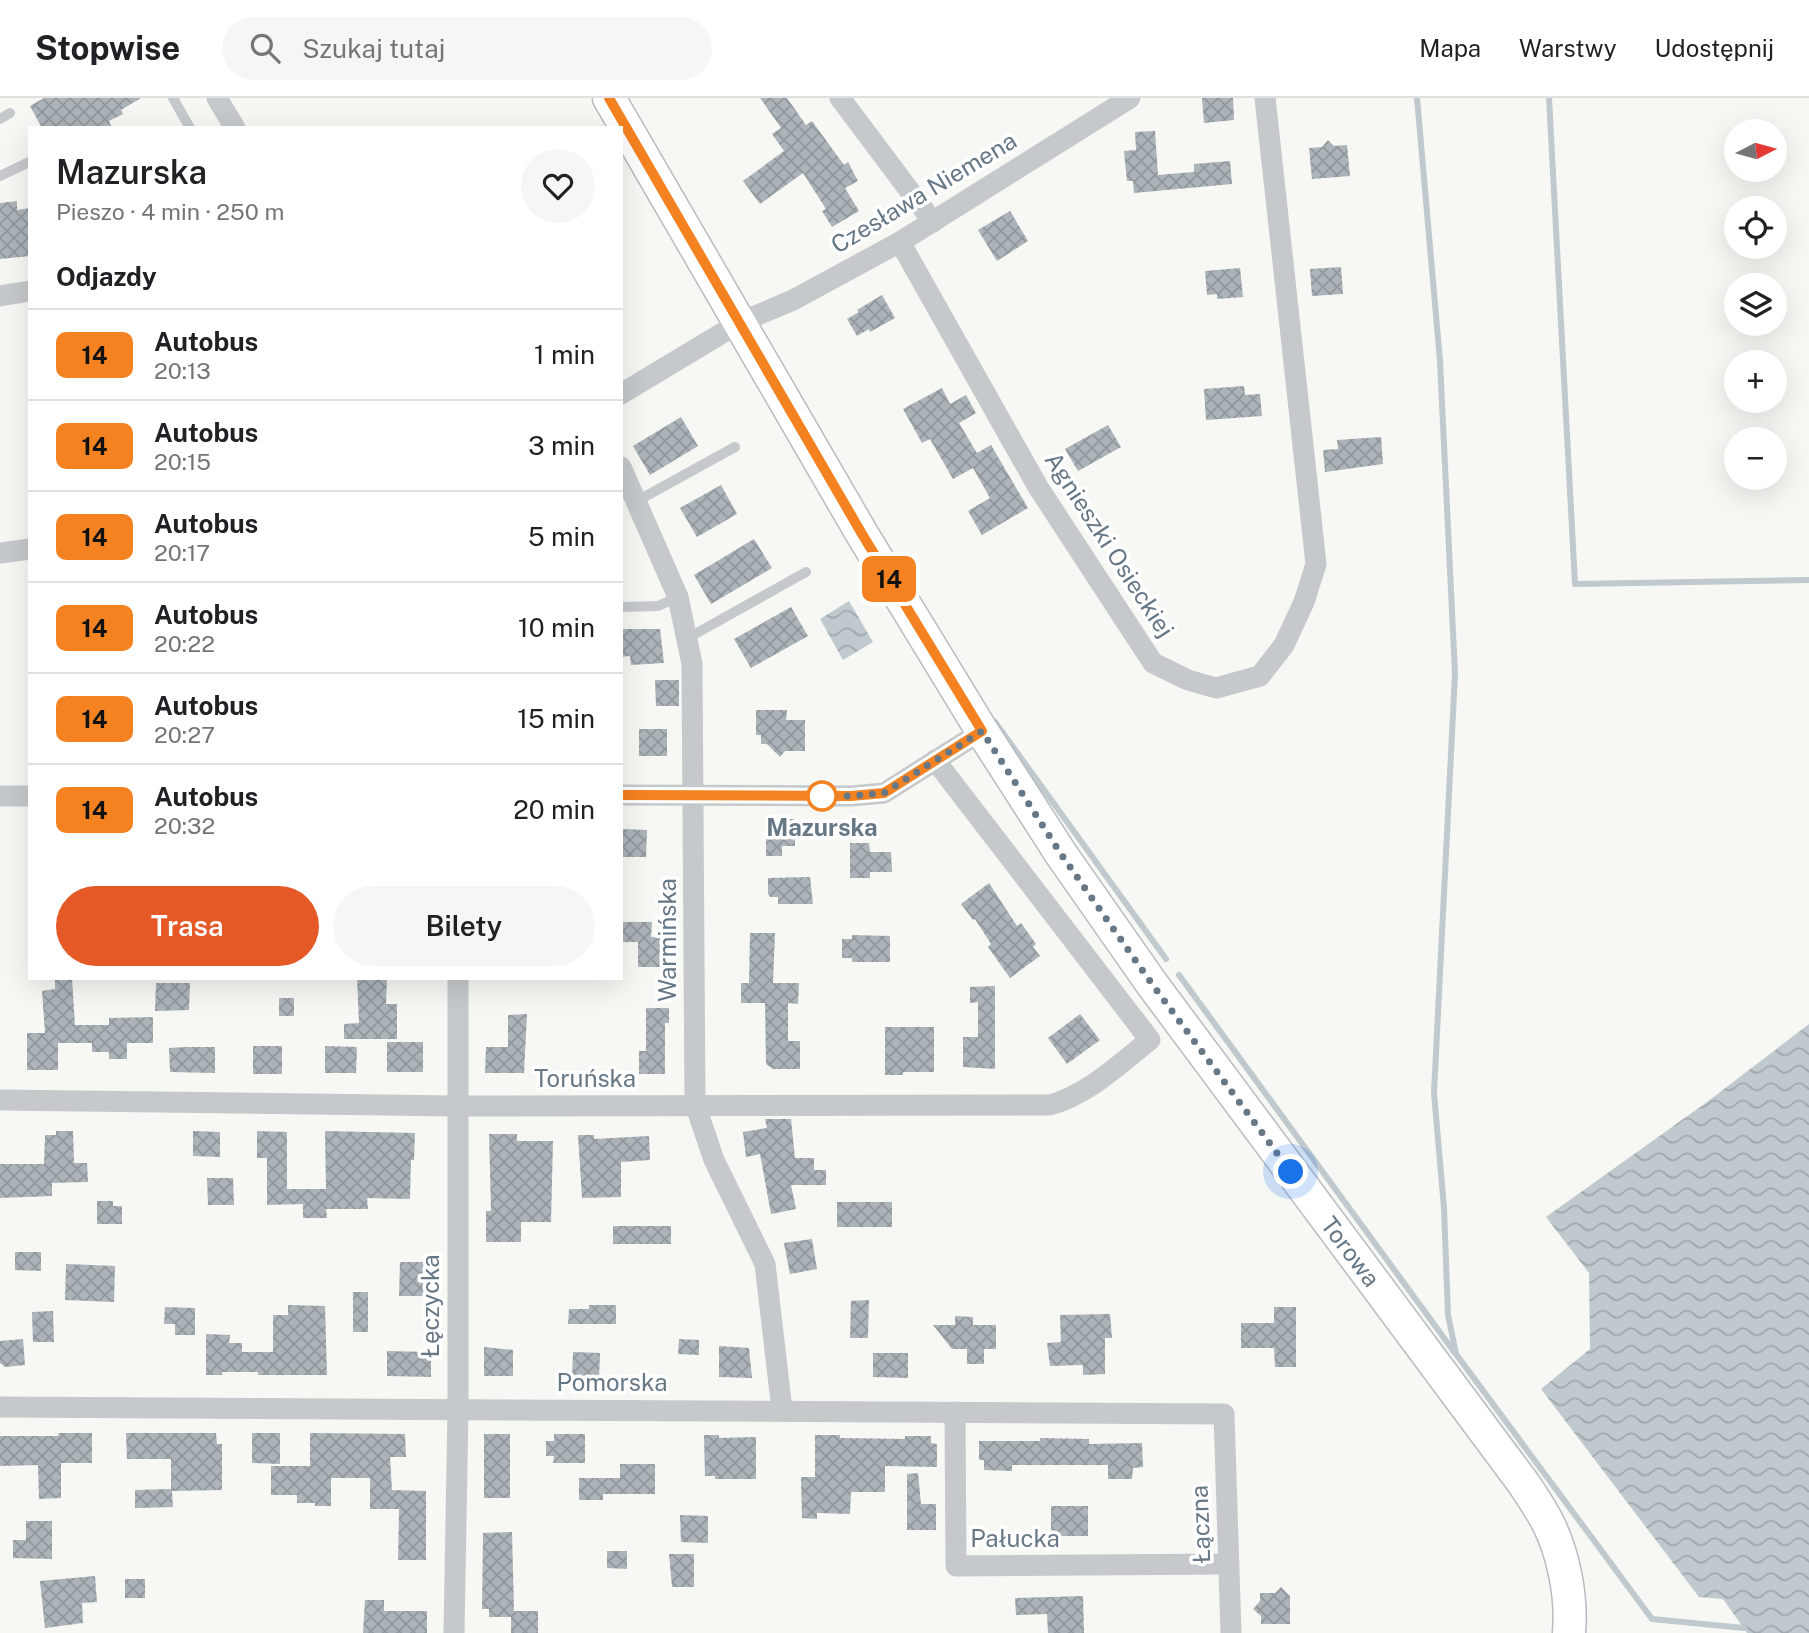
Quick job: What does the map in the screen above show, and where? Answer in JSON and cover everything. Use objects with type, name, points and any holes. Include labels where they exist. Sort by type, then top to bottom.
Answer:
[{"type":"street","points":[[218,98],[234,126]]},
{"type":"street","name":"Torowa","points":[[609,98],[862,534],[982,731],[1061,854],[1152,984],[1524,1484],[1548,1522],[1560,1556],[1568,1596],[1569,1633]]},
{"type":"street","points":[[840,98],[933,222]]},
{"type":"street","name":"Czesława Niemena","points":[[623,393],[740,323],[793,300],[900,242],[1130,98]]},
{"type":"street","name":"Agnieszki Osieckiej","points":[[900,242],[1038,487],[1153,663],[1188,680],[1216,688],[1260,676],[1283,645],[1304,601],[1316,564],[1265,98]]},
{"type":"street","points":[[0,296],[28,292]]},
{"type":"street","name":"Warmińska","points":[[623,471],[678,597],[688,638],[692,664],[694,795],[695,1104],[714,1160],[765,1264],[782,1410]]},
{"type":"street","points":[[0,553],[28,549]]},
{"type":"street","points":[[623,795],[851,796],[884,793],[982,731]]},
{"type":"street","name":"Toruńska","points":[[0,1100],[457,1106],[1050,1105],[1065,1100],[1095,1083],[1150,1040],[934,760]]},
{"type":"street","points":[[0,796],[28,796]]},
{"type":"street","name":"Łęczycka","points":[[454,1633],[458,1408],[458,980]]},
{"type":"street","name":"Pomorska","points":[[0,1406],[1224,1414]]},
{"type":"street","name":"Pałucka","points":[[955,1412],[956,1566],[1229,1564]]},
{"type":"street","name":"Łączna","points":[[1224,1414],[1231,1633]]},
{"type":"lane","points":[[173,98],[189,126]]},
{"type":"lane","points":[[0,176],[28,162]]},
{"type":"lane","points":[[637,501],[735,447]]},
{"type":"lane","points":[[688,638],[806,572]]},
{"type":"lane","points":[[623,607],[658,606],[678,597]]},
{"type":"water","points":[[849,601],[873,642],[843,660],[820,619]]},
{"type":"water","points":[[1809,1024],[1809,1633],[1747,1633],[1723,1599],[1699,1597],[1541,1389],[1590,1349],[1589,1273],[1546,1217],[1707,1102]]},
{"type":"building","points":[[44,98],[141,98],[121,110],[123,114],[109,121],[111,126],[41,126],[30,106]]},
{"type":"building","points":[[760,98],[787,98],[806,125],[812,121],[844,165],[848,162],[858,181],[845,188],[859,211],[832,227],[822,211],[826,209],[803,173],[760,204],[743,181],[784,151],[772,134],[781,128]]},
{"type":"building","points":[[1202,98],[1233,98],[1234,120],[1204,123]]},
{"type":"building","points":[[1155,131],[1158,175],[1194,172],[1194,164],[1230,161],[1232,184],[1134,193],[1133,181],[1127,181],[1124,151],[1136,150],[1135,132]]},
{"type":"building","points":[[1328,140],[1334,146],[1347,145],[1350,176],[1312,179],[1309,148],[1322,147]]},
{"type":"building","points":[[17,201],[17,210],[28,208],[28,256],[0,259],[0,203]]},
{"type":"building","points":[[1010,211],[1028,241],[997,261],[978,230]]},
{"type":"building","points":[[1341,267],[1343,294],[1312,296],[1310,269]]},
{"type":"building","points":[[1240,268],[1243,297],[1217,299],[1217,294],[1207,295],[1205,271]]},
{"type":"building","points":[[882,295],[895,318],[857,336],[847,319]]},
{"type":"building","points":[[1244,386],[1245,395],[1260,394],[1262,416],[1206,420],[1204,389]]},
{"type":"building","points":[[942,388],[950,404],[966,395],[976,413],[959,423],[977,453],[991,445],[1028,508],[982,535],[968,511],[990,498],[973,468],[953,479],[930,439],[922,443],[903,409]]},
{"type":"building","points":[[681,417],[698,446],[650,475],[633,446]]},
{"type":"building","points":[[1108,425],[1121,447],[1078,471],[1065,449]]},
{"type":"building","points":[[1381,437],[1383,464],[1325,472],[1323,450],[1338,449],[1337,440]]},
{"type":"building","points":[[721,485],[737,514],[697,537],[680,508]]},
{"type":"building","points":[[754,539],[772,568],[711,604],[694,575]]},
{"type":"building","points":[[791,607],[808,636],[751,668],[734,639]]},
{"type":"building","points":[[623,629],[660,629],[664,663],[631,665],[630,656],[623,657]]},
{"type":"building","points":[[655,680],[679,680],[679,706],[656,706]]},
{"type":"building","points":[[756,710],[787,710],[786,720],[805,720],[805,751],[785,751],[780,757],[767,744],[761,744],[761,735],[756,735]]},
{"type":"building","points":[[639,729],[667,729],[667,756],[639,756]]},
{"type":"building","points":[[795,819],[795,846],[782,846],[782,856],[766,856],[766,820]]},
{"type":"building","points":[[623,829],[647,830],[646,857],[623,857]]},
{"type":"building","points":[[850,843],[869,843],[870,852],[891,852],[892,872],[870,872],[870,878],[850,878]]},
{"type":"building","points":[[810,877],[813,904],[778,904],[778,897],[770,897],[768,893],[768,878]]},
{"type":"building","points":[[989,883],[1017,926],[1021,923],[1036,944],[1033,947],[1040,956],[1010,978],[988,947],[991,944],[975,919],[973,920],[961,904]]},
{"type":"building","points":[[623,922],[652,922],[651,937],[666,937],[666,967],[638,967],[638,942],[623,942]]},
{"type":"building","points":[[750,933],[775,933],[773,983],[799,983],[798,1004],[788,1003],[788,1041],[800,1041],[800,1069],[773,1069],[766,1064],[765,1003],[741,1003],[741,983],[749,983]]},
{"type":"building","points":[[852,935],[890,936],[890,962],[852,962],[852,958],[842,958],[842,939],[852,939]]},
{"type":"building","points":[[55,980],[72,980],[75,1025],[109,1025],[109,1018],[153,1017],[153,1043],[127,1043],[127,1059],[109,1059],[109,1052],[92,1052],[92,1043],[58,1043],[58,1070],[27,1070],[27,1033],[45,1033],[42,991],[55,989]]},
{"type":"building","points":[[357,980],[387,980],[386,1004],[397,1004],[397,1039],[344,1039],[344,1024],[359,1023]]},
{"type":"building","points":[[156,983],[190,983],[189,1010],[155,1011]]},
{"type":"building","points":[[995,986],[995,1069],[963,1067],[963,1037],[978,1037],[978,1002],[970,1003],[970,987]]},
{"type":"building","points":[[279,998],[294,998],[294,1016],[279,1016]]},
{"type":"building","points":[[646,1008],[669,1008],[669,1023],[665,1023],[665,1074],[639,1074],[639,1051],[646,1051]]},
{"type":"building","points":[[527,1014],[524,1073],[485,1073],[486,1047],[508,1047],[508,1015]]},
{"type":"building","points":[[1080,1014],[1100,1040],[1067,1064],[1048,1038]]},
{"type":"building","points":[[885,1027],[934,1027],[934,1072],[885,1075]]},
{"type":"building","points":[[387,1042],[423,1042],[423,1072],[387,1072]]},
{"type":"building","points":[[253,1046],[282,1046],[282,1074],[253,1074]]},
{"type":"building","points":[[325,1046],[357,1047],[356,1073],[325,1073]]},
{"type":"building","points":[[215,1047],[215,1073],[170,1072],[169,1048]]},
{"type":"building","points":[[765,1119],[791,1119],[795,1158],[814,1158],[814,1170],[826,1170],[826,1185],[791,1185],[796,1209],[771,1214],[760,1154],[746,1157],[743,1132],[767,1128]]},
{"type":"building","points":[[56,1131],[73,1131],[74,1163],[87,1163],[88,1182],[52,1183],[52,1196],[0,1198],[0,1164],[44,1164],[45,1135],[56,1135]]},
{"type":"building","points":[[193,1131],[220,1132],[220,1157],[193,1156]]},
{"type":"building","points":[[257,1131],[287,1132],[287,1189],[326,1189],[325,1131],[415,1133],[410,1199],[367,1198],[368,1209],[326,1209],[327,1218],[303,1218],[303,1204],[267,1205],[267,1158],[257,1158]]},
{"type":"building","points":[[489,1134],[517,1134],[517,1141],[553,1141],[551,1222],[521,1222],[521,1242],[486,1242],[486,1211],[491,1211]]},
{"type":"building","points":[[578,1135],[594,1135],[594,1139],[649,1136],[650,1160],[621,1162],[621,1197],[582,1198]]},
{"type":"building","points":[[207,1178],[233,1178],[234,1205],[208,1205]]},
{"type":"building","points":[[97,1201],[113,1201],[113,1206],[122,1206],[122,1224],[97,1224]]},
{"type":"building","points":[[837,1202],[892,1202],[892,1227],[837,1227]]},
{"type":"building","points":[[613,1226],[671,1226],[671,1244],[613,1244]]},
{"type":"building","points":[[812,1239],[817,1269],[790,1274],[784,1243]]},
{"type":"building","points":[[15,1252],[41,1252],[41,1271],[15,1270]]},
{"type":"building","points":[[400,1262],[426,1262],[426,1296],[399,1296]]},
{"type":"building","points":[[66,1264],[115,1266],[114,1302],[65,1300]]},
{"type":"building","points":[[353,1292],[368,1292],[368,1332],[353,1332]]},
{"type":"building","points":[[869,1300],[868,1338],[850,1338],[851,1301]]},
{"type":"building","points":[[288,1305],[325,1306],[327,1375],[222,1372],[222,1375],[206,1375],[206,1334],[230,1335],[229,1343],[242,1343],[242,1352],[273,1352],[273,1315],[288,1315]]},
{"type":"building","points":[[589,1305],[616,1305],[616,1324],[568,1324],[569,1309],[589,1309]]},
{"type":"building","points":[[165,1307],[195,1308],[195,1335],[175,1335],[175,1324],[164,1324]]},
{"type":"building","points":[[1274,1307],[1296,1307],[1296,1367],[1275,1367],[1274,1348],[1241,1348],[1241,1323],[1274,1323]]},
{"type":"building","points":[[53,1311],[54,1342],[33,1342],[32,1312]]},
{"type":"building","points":[[1110,1314],[1112,1338],[1105,1338],[1105,1374],[1083,1375],[1083,1365],[1050,1366],[1047,1343],[1061,1342],[1060,1315]]},
{"type":"building","points":[[955,1316],[973,1317],[973,1325],[996,1325],[996,1349],[984,1349],[984,1364],[967,1364],[967,1349],[952,1349],[933,1325],[955,1325]]},
{"type":"building","points":[[23,1339],[25,1365],[5,1367],[0,1363],[0,1341]]},
{"type":"building","points":[[679,1339],[699,1340],[699,1355],[678,1354]]},
{"type":"building","points":[[719,1346],[749,1348],[752,1378],[719,1377]]},
{"type":"building","points":[[484,1347],[513,1350],[513,1376],[484,1376]]},
{"type":"building","points":[[387,1351],[431,1352],[431,1377],[387,1376]]},
{"type":"building","points":[[573,1352],[600,1353],[599,1378],[572,1377]]},
{"type":"building","points":[[873,1353],[908,1353],[908,1378],[873,1377]]},
{"type":"building","points":[[59,1433],[92,1433],[92,1463],[61,1463],[61,1498],[39,1499],[38,1465],[0,1466],[0,1436],[58,1436]]},
{"type":"building","points":[[126,1433],[216,1433],[217,1444],[222,1444],[222,1490],[172,1491],[173,1507],[135,1508],[135,1490],[171,1489],[171,1459],[127,1459]]},
{"type":"building","points":[[252,1433],[280,1433],[280,1464],[252,1463]]},
{"type":"building","points":[[310,1433],[405,1434],[406,1457],[390,1457],[392,1490],[426,1491],[426,1560],[398,1560],[399,1509],[370,1509],[370,1478],[331,1478],[331,1506],[297,1503],[297,1495],[271,1495],[271,1466],[310,1466]]},
{"type":"building","points":[[484,1434],[510,1434],[510,1498],[484,1498]]},
{"type":"building","points":[[554,1434],[585,1434],[585,1463],[553,1463],[554,1456],[546,1456],[546,1441],[554,1441]]},
{"type":"building","points":[[704,1435],[719,1435],[719,1438],[756,1437],[756,1479],[715,1479],[715,1476],[705,1476]]},
{"type":"building","points":[[815,1435],[905,1439],[905,1436],[931,1436],[931,1443],[937,1444],[937,1467],[885,1466],[885,1492],[851,1492],[850,1514],[817,1513],[817,1519],[802,1518],[801,1477],[815,1477]]},
{"type":"building","points":[[1040,1438],[1089,1439],[1089,1444],[1142,1443],[1143,1467],[1133,1468],[1132,1479],[1108,1479],[1108,1465],[1012,1465],[1012,1471],[984,1470],[984,1460],[979,1460],[979,1441],[1040,1441]]},
{"type":"building","points":[[620,1464],[655,1464],[655,1494],[603,1494],[603,1500],[579,1500],[579,1478],[620,1478]]},
{"type":"building","points":[[918,1473],[921,1504],[936,1504],[936,1530],[907,1530],[907,1474]]},
{"type":"building","points":[[1051,1506],[1088,1506],[1088,1536],[1051,1536]]},
{"type":"building","points":[[680,1515],[708,1516],[708,1543],[681,1542]]},
{"type":"building","points":[[26,1521],[52,1521],[52,1559],[13,1558],[13,1540],[26,1540]]},
{"type":"building","points":[[512,1532],[514,1611],[538,1611],[538,1633],[511,1633],[511,1617],[489,1617],[489,1609],[482,1609],[483,1533]]},
{"type":"building","points":[[607,1551],[627,1551],[627,1569],[607,1568]]},
{"type":"building","points":[[669,1554],[694,1554],[694,1587],[672,1587]]},
{"type":"building","points":[[95,1576],[97,1602],[82,1603],[83,1623],[45,1628],[40,1581]]},
{"type":"building","points":[[125,1579],[145,1579],[145,1598],[125,1598]]},
{"type":"building","points":[[1281,1587],[1290,1596],[1290,1624],[1261,1624],[1261,1616],[1253,1609],[1260,1601],[1260,1593],[1275,1593]]},
{"type":"building","points":[[1083,1596],[1084,1633],[1048,1633],[1047,1614],[1016,1615],[1015,1598]]},
{"type":"building","points":[[365,1600],[384,1600],[384,1611],[427,1611],[427,1633],[363,1633]]},
{"type":"waterway","points":[[1417,98],[1440,361],[1455,674],[1434,1093],[1444,1208],[1448,1315],[1456,1354],[1652,1619],[1744,1628]]},
{"type":"waterway","points":[[1549,98],[1575,584],[1809,580]]},
{"type":"waterway","points":[[995,722],[1166,959]]},
{"type":"waterway","points":[[1179,975],[1455,1353]]},
{"type":"bus line","name":"14","points":[[609,98],[862,534],[982,731],[884,793],[851,796],[623,795]]},
{"type":"place","name":"Mazurska","points":[[822,796]]},
{"type":"route","points":[[822,796],[884,793],[982,731],[1061,854],[1152,984],[1291,1172]]}]
